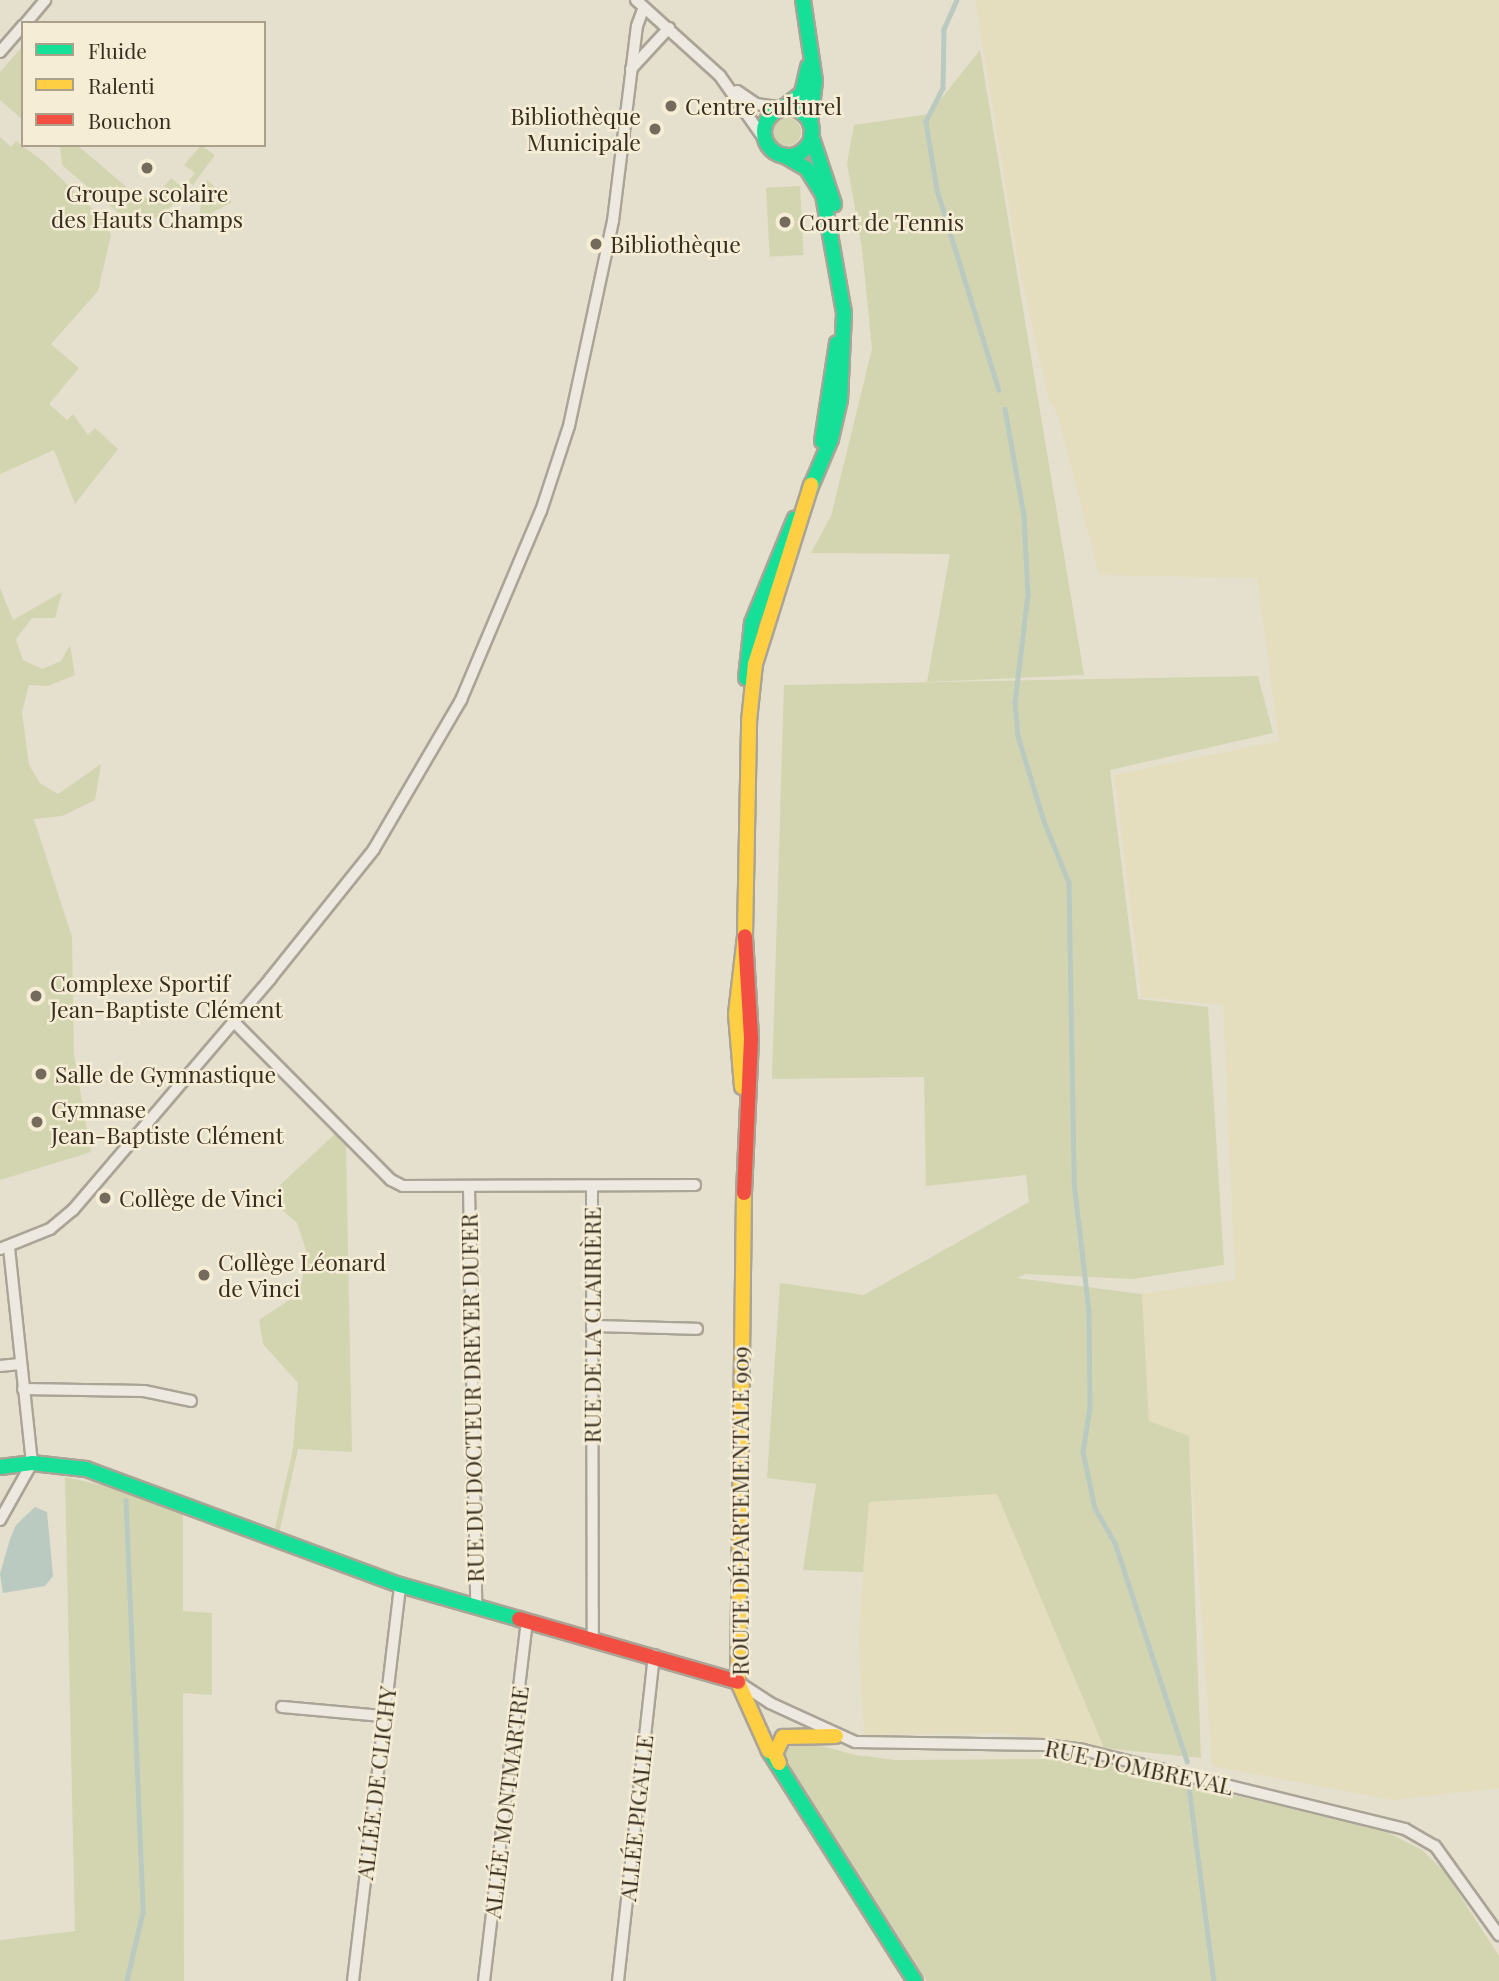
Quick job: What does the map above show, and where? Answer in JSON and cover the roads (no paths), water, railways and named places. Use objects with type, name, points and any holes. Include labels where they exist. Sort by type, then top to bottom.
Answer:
[{"type":"main road","points":[[783,155],[801,151],[810,129],[815,92],[804,3]]},
{"type":"main road","points":[[809,41],[806,84],[796,102],[767,119],[765,140],[783,155],[802,164],[814,178],[827,209],[835,248]]},
{"type":"main road","points":[[783,108],[800,111],[810,129],[834,198],[835,248]]},
{"type":"main road","name":"ROUTE DÉPARTEMENTALE 909","points":[[835,248],[846,333],[844,376],[836,422],[813,479],[765,620],[749,721],[745,936],[751,1027],[745,1105],[738,1682],[762,1743],[915,1981]]},
{"type":"main road","points":[[0,1467],[32,1463],[77,1468],[128,1482],[400,1585],[654,1655],[738,1682]]},
{"type":"main road","points":[[792,1793],[775,1754],[783,1737],[835,1736]]},
{"type":"street","points":[[27,21],[45,0]]},
{"type":"street","points":[[640,3],[749,101],[783,108]]},
{"type":"street","points":[[0,1520],[32,1463],[4,1248],[50,1229],[73,1210],[234,1022],[374,849],[424,769],[498,620],[551,484],[585,359],[613,221],[640,3]]},
{"type":"street","points":[[0,52],[21,28]]},
{"type":"street","points":[[631,69],[668,28]]},
{"type":"street","points":[[722,78],[765,140]]},
{"type":"street","name":"RUE DE LA CLAIRIÈRE","points":[[234,1022],[391,1180],[411,1188],[592,1186],[593,1639]]},
{"type":"street","points":[[592,1186],[695,1185]]},
{"type":"street","name":"RUE DU DOCTEUR DREYER DUFER","points":[[469,1187],[476,1608]]},
{"type":"street","points":[[592,1326],[697,1329]]},
{"type":"street","points":[[0,1366],[20,1364]]},
{"type":"street","points":[[23,1388],[144,1391],[191,1401]]},
{"type":"street","name":"ALLÉE DE CLICHY","points":[[353,1981],[400,1585]]},
{"type":"street","name":"ALLÉE MONTMARTRE","points":[[484,1981],[527,1622]]},
{"type":"street","name":"ALLÉE PIGALLE","points":[[618,1981],[654,1655]]},
{"type":"street","name":"RUE D'OMBREVAL","points":[[738,1682],[835,1736],[873,1745],[1044,1745],[1083,1750],[1405,1829],[1436,1846],[1497,1929]]},
{"type":"street","points":[[282,1707],[383,1716]]},
{"type":"waterway","points":[[957,0],[944,29],[943,88],[926,122],[937,190],[999,390]]},
{"type":"waterway","points":[[1005,409],[1024,516],[1028,595],[1015,702],[1018,736],[1044,821],[1069,883],[1074,1182],[1089,1311],[1090,1408],[1083,1452],[1095,1508],[1115,1543],[1187,1761]]},
{"type":"waterway","points":[[126,1500],[143,1912],[127,1981]]},
{"type":"waterway","points":[[1189,1787],[1214,1981]]},
{"type":"place","name":"Centre culturel","points":[[671,106]]},
{"type":"place","name":"Bibliothèque Municipale","points":[[655,129]]},
{"type":"place","name":"Groupe scolaire des Hauts Champs","points":[[147,168]]},
{"type":"place","name":"Court de Tennis","points":[[785,222]]},
{"type":"place","name":"Bibliothèque","points":[[596,244]]},
{"type":"place","name":"Complexe Sportif Jean-Baptiste Clément","points":[[36,996]]},
{"type":"place","name":"Salle de Gymnastique","points":[[41,1074]]},
{"type":"place","name":"Gymnase Jean-Baptiste Clément","points":[[37,1122]]},
{"type":"place","name":"Collège de Vinci","points":[[105,1198]]},
{"type":"place","name":"Collège Léonard de Vinci","points":[[204,1275]]}]
